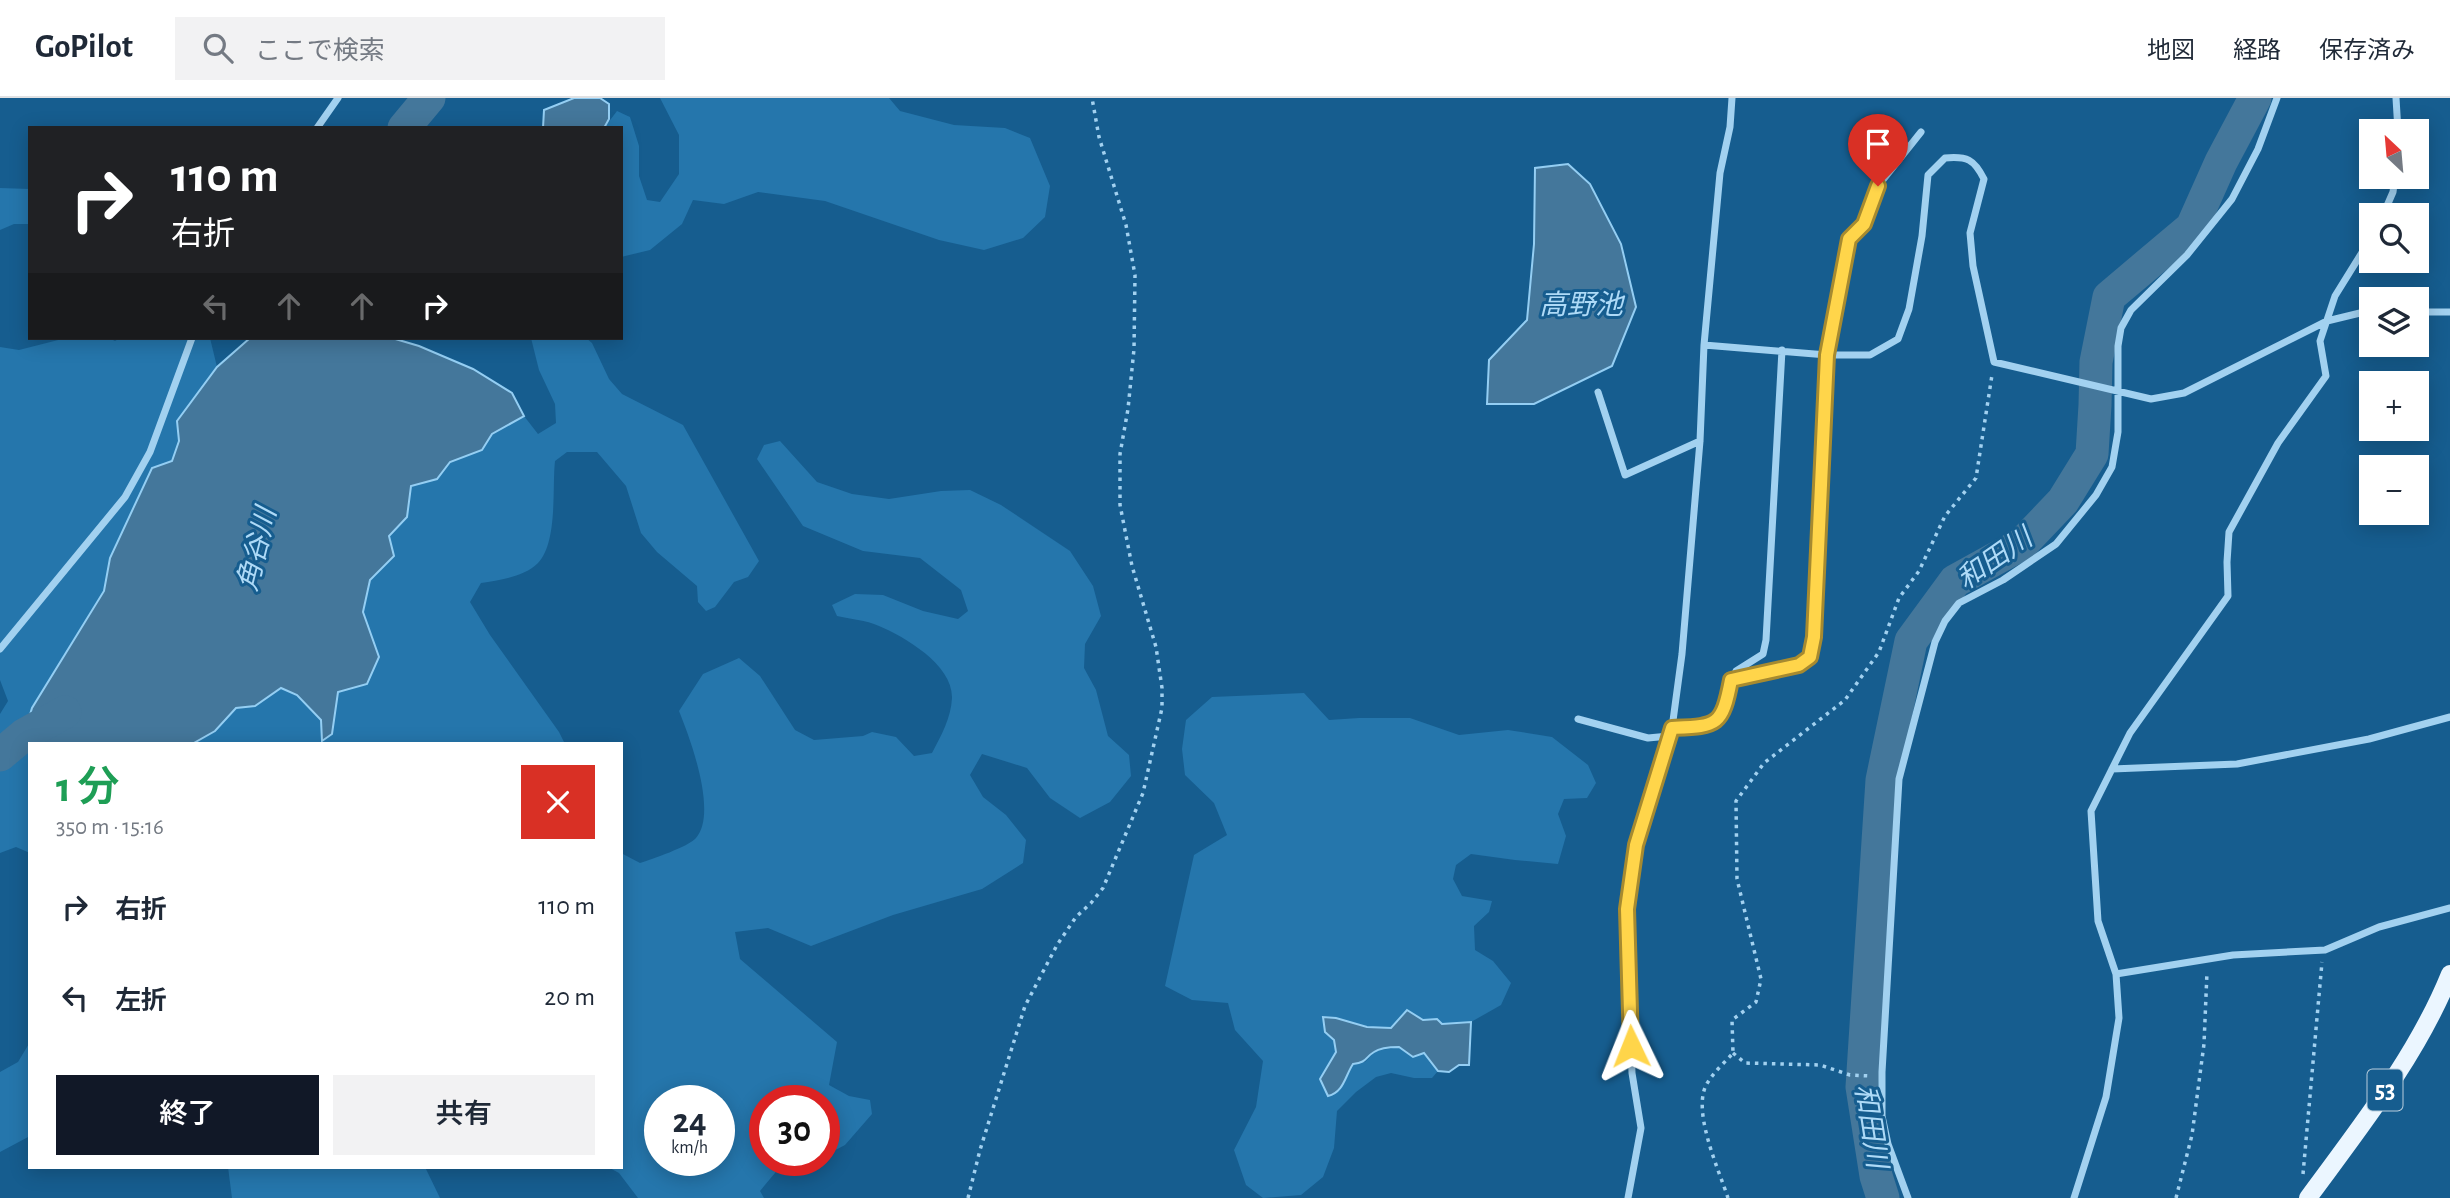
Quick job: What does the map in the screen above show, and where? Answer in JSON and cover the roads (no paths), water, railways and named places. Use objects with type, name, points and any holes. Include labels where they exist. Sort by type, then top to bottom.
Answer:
[{"type":"main road","name":"53","points":[[2305,1191],[2377,1102],[2426,1027],[2450,974]]},
{"type":"street","points":[[318,126],[338,98]]},
{"type":"street","points":[[1628,1198],[1641,1128],[1632,1073],[1627,909],[1636,845],[1670,732],[1682,654],[1700,441],[1704,345],[1720,173],[1730,127],[1732,98]]},
{"type":"street","points":[[1908,1198],[1888,1144],[1882,1116],[1882,1077],[1899,779],[1935,642],[1945,621],[1959,603],[2003,580],[2056,544],[2096,495],[2112,467],[2118,432],[2118,346],[2121,328],[2131,310],[2187,255],[2232,199],[2258,149],[2277,98]]},
{"type":"street","points":[[2396,98],[2397,119]]},
{"type":"street","points":[[1731,680],[1799,665],[1810,657],[1814,637],[1827,355],[1849,239],[1864,224],[1878,186],[1921,132]]},
{"type":"street","points":[[1704,345],[1827,355],[1870,355],[1898,339],[1911,297],[1922,236],[1928,174],[1945,158],[1963,157],[1977,166],[1984,179],[1970,233],[1973,266],[1994,362],[2151,400],[2183,393],[2327,321],[2359,313]]},
{"type":"street","points":[[2074,1198],[2106,1097],[2119,1018],[2116,974],[2098,922],[2091,811],[2130,733],[2228,596],[2229,532],[2278,443],[2326,376],[2320,341],[2335,296],[2359,257]]},
{"type":"street","points":[[2429,312],[2450,312]]},
{"type":"street","points":[[0,649],[125,497],[150,452],[191,340]]},
{"type":"street","points":[[1578,719],[1648,738],[1706,727],[1722,713],[1736,671],[1763,654],[1766,640],[1782,350]]},
{"type":"street","points":[[1598,393],[1625,475],[1700,441]]},
{"type":"street","points":[[2112,769],[2237,764],[2369,739],[2450,717]]},
{"type":"street","points":[[2116,974],[2233,955],[2325,950],[2379,927],[2450,908]]},
{"type":"water","points":[[574,98],[600,98],[609,104],[609,119],[605,126],[543,126],[544,110]]},
{"type":"water","name":"高野池","points":[[1568,164],[1590,184],[1621,244],[1636,307],[1612,366],[1534,404],[1487,404],[1489,360],[1527,320],[1534,244],[1535,168]]},
{"type":"water","points":[[248,340],[399,340],[473,369],[512,393],[524,416],[492,434],[482,450],[450,462],[437,479],[411,486],[407,517],[389,536],[394,556],[370,580],[363,612],[379,657],[367,684],[338,692],[332,734],[322,741],[321,720],[297,695],[281,688],[255,706],[236,708],[215,731],[196,742],[41,742],[24,735],[32,708],[104,591],[110,558],[152,468],[172,461],[179,441],[177,421],[217,367]]},
{"type":"water","points":[[1407,1010],[1423,1020],[1437,1019],[1442,1024],[1471,1022],[1469,1065],[1459,1065],[1449,1072],[1438,1071],[1424,1053],[1413,1057],[1399,1047],[1383,1048],[1364,1061],[1353,1064],[1338,1091],[1328,1096],[1320,1079],[1336,1052],[1334,1040],[1325,1032],[1323,1017],[1367,1027],[1391,1028]]},
{"type":"waterway","name":"角谷川","points":[[406,126],[429,98]]},
{"type":"waterway","name":"和田川","points":[[1883,1198],[1876,1176],[1862,1087],[1882,780],[1911,641],[1955,581],[2022,544],[2063,501],[2092,454],[2096,362],[2109,297],[2192,227],[2221,162],[2255,98]]},
{"type":"waterway","name":"角谷川","points":[[0,755],[24,735],[65,712]]}]
